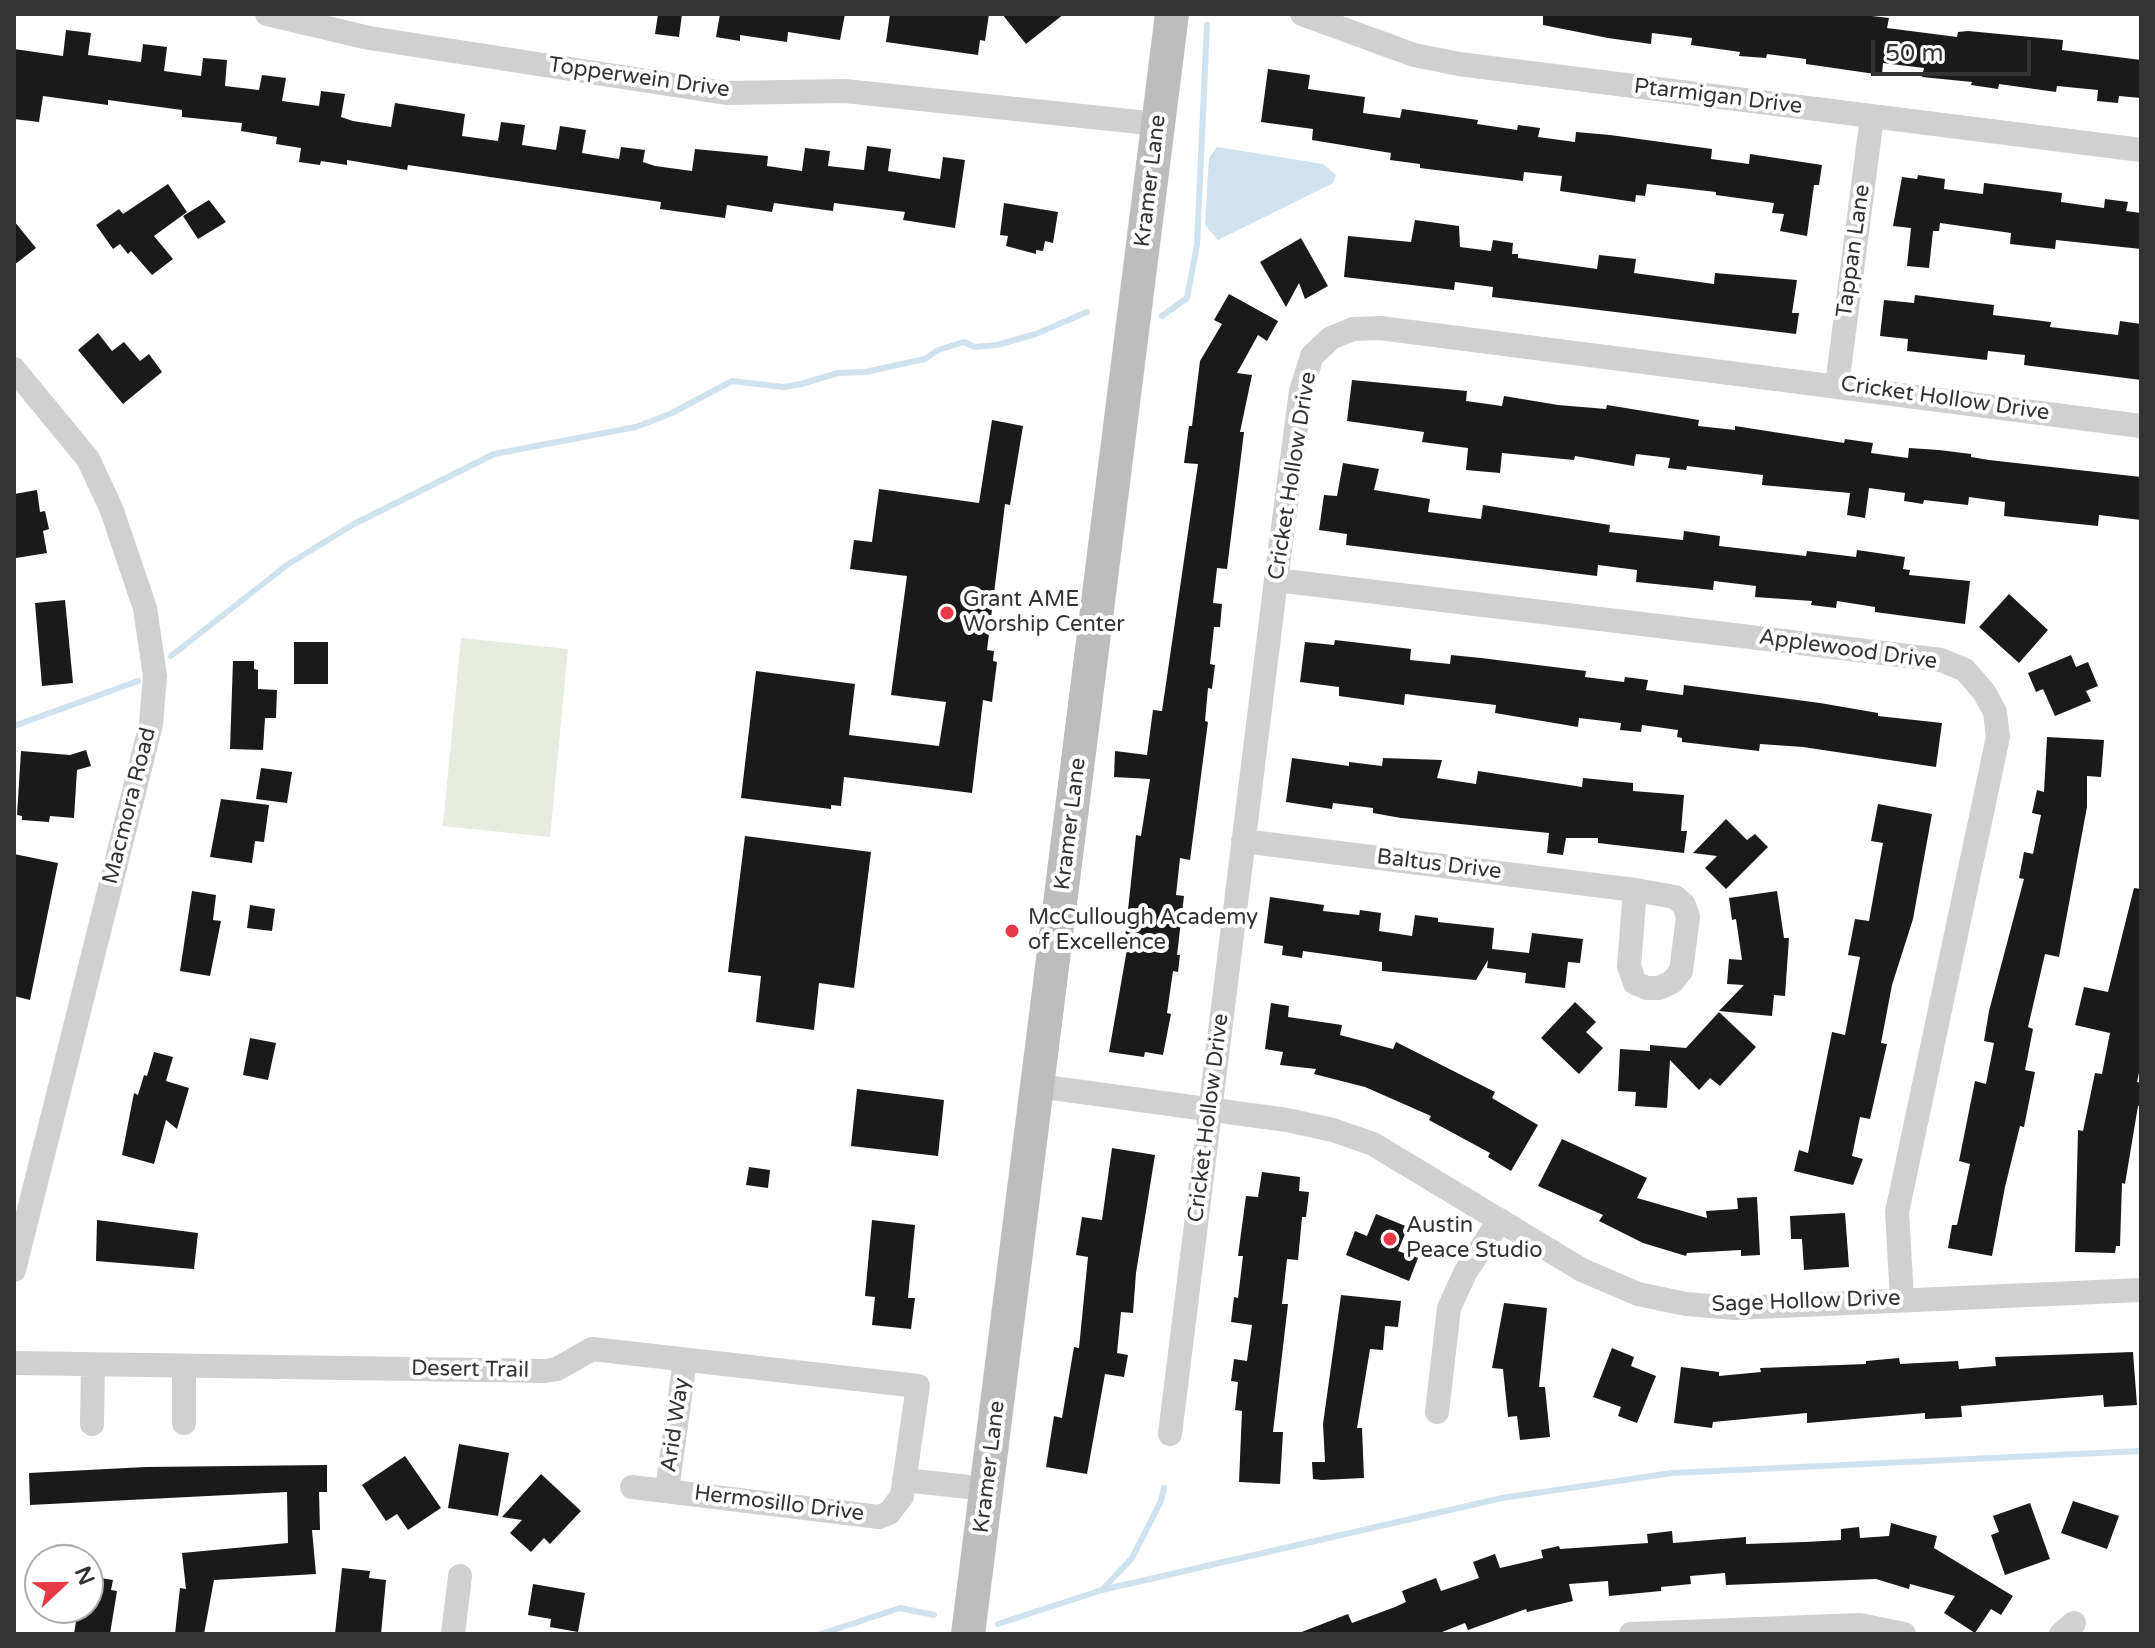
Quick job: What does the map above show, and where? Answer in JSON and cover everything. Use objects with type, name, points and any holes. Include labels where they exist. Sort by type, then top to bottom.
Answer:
[{"type":"street","name":"Topperwein Drive","points":[[267,14],[369,38],[726,93],[845,91],[1158,124]]},
{"type":"street","name":"Kramer Lane","points":[[968,1634],[1172,14]]},
{"type":"street","name":"Ptarmigan Drive","points":[[1314,16],[1414,55],[1459,64],[2141,150]]},
{"type":"street","name":"Tappan Lane","points":[[1837,385],[1872,117]]},
{"type":"street","name":"Cricket Hollow Drive","points":[[1170,1434],[1276,580],[1305,380],[1312,356],[1331,338],[1353,329],[1380,328],[2141,426]]},
{"type":"street","name":"Macmora Road","points":[[14,369],[88,459],[111,508],[145,608],[155,676],[151,724],[14,1270]]},
{"type":"street","name":"Applewood Drive","points":[[1276,580],[1941,660],[1965,670],[1984,692],[1995,712],[1998,737],[1897,1212],[1902,1299]]},
{"type":"street","name":"Baltus Drive","points":[[1243,841],[1635,890]]},
{"type":"street","name":"Sage Hollow Drive","points":[[1038,1086],[1302,1123],[1373,1144],[1582,1270],[1638,1294],[1686,1304],[1735,1308],[2141,1290]]},
{"type":"street","points":[[1437,1412],[1449,1308],[1466,1271],[1500,1220]]},
{"type":"street","name":"Desert Trail","points":[[14,1363],[545,1371],[557,1369],[592,1349],[918,1386]]},
{"type":"street","name":"Arid Way","points":[[667,1490],[685,1360]]},
{"type":"street","points":[[92,1424],[93,1365]]},
{"type":"street","points":[[184,1366],[184,1423]]},
{"type":"street","name":"Hermosillo Drive","points":[[632,1487],[879,1517],[897,1505],[904,1480],[918,1386]]},
{"type":"street","points":[[904,1480],[987,1489]]},
{"type":"street","points":[[453,1634],[460,1576]]},
{"type":"street","points":[[1646,1633],[1860,1625],[1904,1634]]},
{"type":"shaded area","points":[[461,638],[568,649],[550,837],[443,826]]},
{"type":"water","points":[[1217,147],[1323,164],[1336,175],[1333,183],[1218,240],[1205,225],[1209,158]]},
{"type":"building","points":[[658,14],[682,14],[679,37],[655,34]]},
{"type":"building","points":[[720,14],[845,14],[840,40],[788,32],[787,42],[740,35],[740,41],[716,37]]},
{"type":"building","points":[[890,14],[989,14],[985,41],[980,40],[978,55],[886,42]]},
{"type":"building","points":[[1002,14],[1064,14],[1026,44]]},
{"type":"building","points":[[1543,14],[1855,14],[1889,18],[1887,28],[1957,37],[1958,32],[1968,31],[2063,40],[2062,50],[2141,60],[2141,98],[2119,96],[2118,103],[2097,101],[2098,90],[2057,86],[2056,92],[1999,84],[1998,89],[1971,85],[1972,82],[1922,77],[1924,68],[1883,63],[1882,75],[1806,64],[1806,59],[1767,54],[1766,58],[1739,56],[1740,52],[1691,45],[1692,38],[1652,33],[1651,44],[1608,38],[1543,25]]},
{"type":"building","points":[[66,30],[91,33],[88,55],[141,62],[143,44],[167,47],[164,71],[201,76],[203,58],[227,60],[225,86],[259,90],[262,75],[286,78],[282,101],[319,106],[321,91],[345,94],[341,117],[353,121],[391,127],[395,103],[465,114],[462,136],[498,141],[501,122],[525,125],[522,145],[556,150],[560,126],[586,130],[582,153],[619,159],[621,147],[645,150],[643,162],[655,166],[692,171],[695,149],[768,156],[767,166],[802,171],[805,148],[830,151],[828,166],[864,170],[867,146],[891,149],[888,171],[940,179],[943,157],[965,160],[955,228],[903,220],[905,212],[834,203],[833,211],[774,203],[772,212],[727,205],[725,218],[660,209],[661,202],[408,165],[407,170],[347,160],[347,165],[299,162],[301,148],[276,144],[277,137],[241,131],[242,123],[182,117],[182,110],[108,100],[108,105],[43,96],[39,122],[14,119],[14,49],[63,56]]},
{"type":"building","points":[[1268,69],[1310,75],[1308,89],[1365,97],[1363,113],[1400,118],[1402,109],[1478,120],[1477,124],[1517,130],[1518,125],[1540,128],[1538,137],[1575,142],[1576,132],[1610,135],[1712,149],[1711,159],[1749,164],[1750,154],[1822,165],[1819,185],[1814,185],[1807,236],[1780,231],[1784,214],[1772,213],[1774,203],[1647,184],[1645,196],[1636,195],[1635,202],[1560,191],[1562,176],[1524,172],[1523,181],[1420,168],[1420,164],[1390,160],[1391,153],[1312,140],[1313,129],[1261,122]]},
{"type":"building","points":[[1918,175],[1945,179],[1944,189],[1983,194],[1984,183],[2062,193],[2061,202],[2104,208],[2105,199],[2128,202],[2126,211],[2141,213],[2141,249],[2056,240],[2055,249],[2010,244],[2011,233],[1940,223],[1939,231],[1933,231],[1929,268],[1907,266],[1911,228],[1893,226],[1902,177],[1917,179]]},
{"type":"building","points":[[168,184],[187,212],[154,236],[173,259],[152,275],[131,251],[128,254],[120,244],[113,249],[96,225],[119,209],[123,214]]},
{"type":"building","points":[[209,200],[226,222],[198,239],[183,216]]},
{"type":"building","points":[[1004,203],[1058,212],[1053,243],[1045,241],[1043,251],[1036,250],[1036,254],[1006,246],[1008,236],[1000,235]]},
{"type":"building","points":[[1415,220],[1459,226],[1460,247],[1491,251],[1493,240],[1513,243],[1512,254],[1518,254],[1518,258],[1597,269],[1599,255],[1636,259],[1634,273],[1714,284],[1715,273],[1797,280],[1792,313],[1799,313],[1796,334],[1492,297],[1493,287],[1455,282],[1454,290],[1344,277],[1348,236],[1411,242]]},
{"type":"building","points":[[14,221],[36,248],[14,265]]},
{"type":"building","points":[[1301,238],[1328,286],[1305,299],[1299,283],[1286,307],[1260,262]]},
{"type":"building","points":[[1229,294],[1278,321],[1267,341],[1258,335],[1237,373],[1252,375],[1240,432],[1244,432],[1227,569],[1217,568],[1213,603],[1222,604],[1220,627],[1214,627],[1210,664],[1215,665],[1212,689],[1208,688],[1205,721],[1208,722],[1190,860],[1180,858],[1176,895],[1184,896],[1178,972],[1173,971],[1167,1013],[1171,1014],[1163,1055],[1145,1052],[1144,1057],[1109,1052],[1129,938],[1125,938],[1136,835],[1141,836],[1150,779],[1114,777],[1115,751],[1147,755],[1153,710],[1162,711],[1198,464],[1184,463],[1189,426],[1192,426],[1200,361],[1222,324],[1214,320]]},
{"type":"building","points":[[1915,295],[1994,305],[1993,315],[2051,322],[2050,327],[2118,335],[2120,321],[2141,324],[2141,380],[2024,365],[2025,355],[1988,351],[1987,360],[1907,351],[1908,339],[1880,336],[1884,300],[1914,303]]},
{"type":"building","points":[[98,333],[112,351],[124,342],[140,361],[149,354],[162,372],[123,404],[78,350]]},
{"type":"building","points":[[1352,380],[1467,391],[1466,401],[1502,406],[1504,396],[1558,405],[1606,409],[1607,405],[1699,420],[1698,426],[1735,430],[1735,426],[1844,443],[1845,439],[1873,443],[1871,453],[1908,458],[1909,448],[1939,450],[1989,460],[2141,477],[2141,520],[2099,515],[2098,526],[2004,516],[2005,502],[1969,497],[1968,505],[1924,500],[1923,504],[1904,501],[1905,493],[1869,488],[1865,518],[1847,515],[1850,493],[1762,485],[1763,475],[1687,466],[1686,470],[1668,468],[1670,458],[1636,454],[1634,466],[1575,456],[1574,460],[1502,453],[1500,473],[1466,470],[1468,448],[1422,442],[1424,432],[1347,421]]},
{"type":"building","name":"Grant AME Worship Center","points":[[992,420],[1023,426],[1010,505],[1005,504],[987,650],[994,651],[993,661],[997,662],[992,702],[983,700],[972,793],[844,777],[841,806],[831,805],[831,809],[741,798],[756,671],[855,684],[849,735],[939,746],[946,702],[891,695],[907,576],[850,569],[854,540],[872,542],[879,489],[979,503]]},
{"type":"building","points":[[1343,463],[1379,469],[1374,490],[1430,499],[1428,512],[1481,519],[1483,505],[1610,525],[1609,532],[1683,540],[1684,531],[1720,536],[1719,546],[1806,556],[1807,551],[1856,557],[1857,550],[1905,557],[1903,569],[1910,570],[1909,575],[1970,581],[1965,624],[1875,612],[1875,607],[1837,601],[1836,608],[1811,605],[1812,601],[1755,597],[1756,586],[1714,581],[1713,590],[1636,582],[1637,570],[1598,565],[1597,576],[1346,545],[1347,534],[1319,530],[1324,495],[1337,496]]},
{"type":"building","points":[[37,490],[40,512],[45,511],[49,529],[43,531],[47,553],[16,558],[14,494]]},
{"type":"building","points":[[2009,594],[2048,630],[2019,663],[1979,627]]},
{"type":"building","points":[[65,600],[73,683],[42,686],[35,603]]},
{"type":"building","points":[[1335,640],[1411,649],[1410,660],[1450,664],[1451,655],[1481,658],[1586,671],[1585,677],[1624,682],[1625,677],[1648,680],[1646,690],[1683,695],[1684,685],[1820,703],[1878,713],[1878,716],[1942,723],[1936,767],[1803,747],[1760,744],[1759,751],[1682,742],[1682,738],[1677,737],[1678,730],[1642,725],[1641,732],[1620,730],[1621,723],[1579,718],[1578,727],[1495,713],[1496,705],[1405,694],[1404,705],[1339,696],[1339,687],[1300,682],[1305,642],[1334,645]]},
{"type":"building","points":[[294,642],[328,642],[328,684],[294,684]]},
{"type":"building","points":[[2071,655],[2076,667],[2088,662],[2098,686],[2086,691],[2091,701],[2055,716],[2043,689],[2036,692],[2028,673]]},
{"type":"building","points":[[233,661],[254,661],[254,669],[258,670],[258,689],[277,690],[276,718],[265,718],[263,750],[230,749]]},
{"type":"building","points":[[2047,737],[2104,740],[2101,777],[2087,776],[2087,807],[2059,957],[2045,954],[2028,1027],[2033,1029],[2025,1070],[2035,1072],[2024,1127],[2020,1126],[2005,1187],[1992,1256],[1948,1248],[1952,1225],[1957,1225],[1970,1164],[1959,1161],[1975,1081],[1986,1084],[1994,1043],[1984,1041],[1989,1011],[2024,879],[2019,878],[2024,852],[2033,854],[2041,815],[2032,813],[2037,790],[2044,792]]},
{"type":"building","points":[[86,750],[91,766],[77,770],[74,818],[50,816],[49,822],[22,820],[22,816],[17,815],[21,751],[70,755]]},
{"type":"building","points":[[1292,758],[1349,766],[1349,762],[1382,766],[1383,758],[1442,760],[1437,778],[1476,784],[1478,771],[1582,787],[1583,778],[1633,783],[1633,791],[1684,795],[1681,831],[1687,831],[1684,853],[1598,843],[1598,838],[1566,838],[1563,855],[1547,853],[1549,833],[1401,818],[1373,813],[1373,808],[1333,803],[1332,809],[1286,802]]},
{"type":"building","points":[[261,768],[292,772],[287,803],[256,799]]},
{"type":"building","points":[[221,799],[269,805],[264,842],[255,841],[252,863],[210,857]]},
{"type":"building","points":[[1878,804],[1932,814],[1913,919],[1892,985],[1881,1043],[1887,1044],[1870,1119],[1860,1117],[1852,1156],[1863,1159],[1853,1185],[1794,1171],[1799,1150],[1808,1153],[1832,1032],[1845,1035],[1860,957],[1848,955],[1855,919],[1869,921],[1883,843],[1871,841]]},
{"type":"building","points":[[1726,819],[1747,840],[1755,834],[1768,847],[1726,889],[1705,868],[1717,856],[1693,853]]},
{"type":"building","points":[[745,836],[871,852],[854,988],[819,983],[814,1030],[756,1022],[761,976],[728,972]]},
{"type":"building","points":[[14,854],[58,863],[30,1000],[14,996]]},
{"type":"building","points":[[2134,888],[2141,889],[2141,1063],[2137,1082],[2141,1083],[2141,1106],[2138,1106],[2125,1184],[2122,1183],[2120,1246],[2116,1246],[2115,1253],[2075,1252],[2078,1130],[2083,1131],[2095,1073],[2102,1074],[2110,1033],[2075,1025],[2084,987],[2108,992]]},
{"type":"building","points":[[192,891],[216,895],[213,920],[221,921],[210,976],[180,971]]},
{"type":"building","points":[[1777,891],[1784,938],[1789,938],[1785,996],[1774,995],[1772,1016],[1719,1011],[1744,985],[1727,984],[1729,959],[1742,960],[1736,919],[1732,920],[1729,898]]},
{"type":"building","points":[[1270,897],[1324,905],[1323,911],[1359,915],[1360,910],[1381,913],[1379,931],[1412,936],[1415,915],[1438,918],[1438,922],[1494,928],[1492,949],[1529,953],[1532,933],[1583,939],[1580,963],[1568,962],[1565,988],[1525,983],[1526,973],[1487,968],[1488,960],[1476,980],[1382,971],[1382,962],[1303,951],[1302,958],[1282,955],[1283,946],[1264,943]]},
{"type":"building","points":[[250,905],[275,909],[272,931],[247,928]]},
{"type":"building","points":[[1575,1002],[1596,1022],[1586,1032],[1603,1048],[1579,1074],[1541,1038]]},
{"type":"building","points":[[1271,1003],[1289,1006],[1288,1017],[1342,1025],[1340,1035],[1393,1049],[1396,1042],[1495,1092],[1492,1098],[1538,1125],[1511,1171],[1488,1157],[1490,1153],[1429,1120],[1431,1116],[1365,1087],[1314,1074],[1316,1069],[1280,1065],[1283,1052],[1265,1049]]},
{"type":"building","points":[[1719,1012],[1756,1047],[1720,1086],[1710,1078],[1699,1090],[1670,1060],[1667,1108],[1635,1106],[1636,1092],[1618,1091],[1620,1049],[1650,1051],[1650,1045],[1686,1048]]},
{"type":"building","points":[[250,1038],[276,1043],[268,1080],[243,1075]]},
{"type":"building","points":[[154,1052],[173,1057],[166,1081],[189,1088],[177,1129],[166,1120],[154,1164],[122,1155],[134,1093],[138,1095]]},
{"type":"building","points":[[857,1089],[944,1100],[938,1156],[851,1146]]},
{"type":"building","points":[[1562,1139],[1647,1178],[1637,1198],[1707,1218],[1706,1211],[1738,1209],[1737,1198],[1757,1197],[1760,1255],[1741,1256],[1741,1250],[1687,1253],[1686,1256],[1643,1243],[1599,1221],[1603,1215],[1538,1186]]},
{"type":"building","points":[[1112,1148],[1155,1155],[1136,1273],[1133,1313],[1121,1312],[1117,1353],[1128,1355],[1124,1377],[1105,1374],[1087,1474],[1046,1467],[1054,1416],[1062,1418],[1074,1347],[1079,1348],[1088,1257],[1076,1255],[1082,1217],[1102,1220]]},
{"type":"building","points":[[749,1167],[770,1170],[768,1188],[746,1185]]},
{"type":"building","points":[[1262,1172],[1300,1177],[1299,1191],[1309,1192],[1306,1217],[1302,1217],[1298,1260],[1287,1259],[1282,1304],[1288,1304],[1273,1432],[1283,1432],[1280,1484],[1239,1482],[1242,1411],[1235,1410],[1238,1382],[1231,1381],[1234,1359],[1247,1361],[1252,1325],[1231,1322],[1234,1297],[1238,1298],[1243,1256],[1238,1256],[1246,1196],[1258,1197]]},
{"type":"building","points":[[1845,1213],[1849,1267],[1804,1270],[1802,1239],[1791,1239],[1790,1216]]},
{"type":"building","points":[[1376,1214],[1408,1227],[1398,1251],[1418,1258],[1409,1281],[1346,1255],[1355,1231],[1367,1236]]},
{"type":"building","points":[[97,1220],[198,1233],[194,1269],[96,1261]]},
{"type":"building","points":[[872,1220],[915,1225],[908,1298],[915,1298],[911,1329],[872,1325],[875,1297],[865,1296]]},
{"type":"building","points":[[1341,1295],[1401,1301],[1398,1327],[1385,1326],[1383,1350],[1370,1349],[1357,1428],[1362,1428],[1364,1478],[1313,1479],[1312,1462],[1325,1462],[1323,1424]]},
{"type":"building","points":[[1504,1303],[1547,1308],[1539,1387],[1545,1387],[1550,1437],[1520,1440],[1517,1416],[1508,1417],[1503,1369],[1492,1368]]},
{"type":"building","points":[[1612,1348],[1634,1357],[1631,1366],[1656,1376],[1637,1423],[1618,1416],[1621,1407],[1593,1397]]},
{"type":"building","points":[[2133,1352],[2137,1405],[2104,1407],[2103,1395],[1961,1406],[1962,1417],[1925,1419],[1925,1413],[1807,1423],[1807,1413],[1713,1422],[1712,1428],[1674,1423],[1681,1367],[1719,1372],[1719,1376],[1761,1372],[1760,1368],[1866,1364],[1866,1361],[1899,1358],[1900,1364],[1958,1361],[1959,1369],[1996,1366],[1995,1357]]},
{"type":"building","points":[[459,1444],[509,1453],[498,1516],[448,1508]]},
{"type":"building","points":[[405,1456],[441,1508],[408,1530],[397,1514],[386,1521],[362,1485]]},
{"type":"building","points":[[327,1465],[327,1492],[319,1492],[320,1530],[312,1530],[316,1574],[214,1580],[204,1634],[175,1634],[180,1588],[186,1589],[182,1553],[288,1543],[287,1492],[30,1505],[29,1473],[146,1467]]},
{"type":"building","points":[[541,1474],[581,1511],[550,1544],[544,1538],[531,1552],[510,1533],[522,1520],[502,1517]]},
{"type":"building","points":[[2073,1501],[2119,1516],[2107,1549],[2061,1533]]},
{"type":"building","points":[[2030,1503],[2050,1559],[2005,1575],[1991,1535],[1999,1532],[1993,1516]]},
{"type":"building","points":[[1891,1523],[1937,1536],[1934,1548],[2013,1596],[2001,1615],[1991,1609],[1975,1633],[1944,1613],[1955,1596],[1910,1584],[1909,1589],[1876,1579],[1726,1585],[1725,1573],[1690,1576],[1691,1584],[1661,1587],[1661,1591],[1609,1596],[1608,1581],[1569,1584],[1573,1601],[1527,1612],[1526,1609],[1468,1630],[1465,1623],[1437,1634],[1299,1633],[1348,1614],[1352,1623],[1395,1607],[1406,1602],[1402,1591],[1436,1578],[1441,1591],[1479,1578],[1473,1562],[1495,1554],[1500,1568],[1543,1558],[1541,1550],[1559,1546],[1560,1549],[1648,1543],[1647,1534],[1672,1531],[1673,1543],[1746,1537],[1746,1544],[1805,1542],[1841,1540],[1841,1529],[1859,1527],[1860,1538],[1889,1536]]},
{"type":"building","points":[[342,1568],[370,1571],[369,1578],[386,1580],[381,1634],[335,1634]]},
{"type":"building","points":[[104,1579],[113,1580],[111,1590],[117,1591],[110,1634],[74,1634],[76,1624],[104,1624]]},
{"type":"building","points":[[533,1584],[585,1593],[578,1632],[550,1627],[551,1619],[528,1615]]},
{"type":"waterway","points":[[1162,316],[1187,298],[1197,245],[1207,25]]},
{"type":"waterway","points":[[171,656],[287,565],[354,524],[494,454],[636,427],[672,413],[732,381],[784,387],[838,373],[865,372],[925,359],[938,350],[964,342],[975,347],[997,345],[1036,334],[1087,312]]},
{"type":"waterway","points":[[14,726],[138,681]]},
{"type":"waterway","points":[[1102,1590],[1502,1498],[1672,1473],[2141,1451]]},
{"type":"waterway","points":[[998,1624],[1102,1590],[1132,1558],[1161,1501],[1164,1488]]},
{"type":"waterway","points":[[821,1634],[900,1608],[934,1615]]},
{"type":"place","name":"Grant AME Worship Center","points":[[947,613]]},
{"type":"place","name":"McCullough Academy of Excellence","points":[[1012,931]]},
{"type":"place","name":"Austin Peace Studio","points":[[1390,1239]]}]
